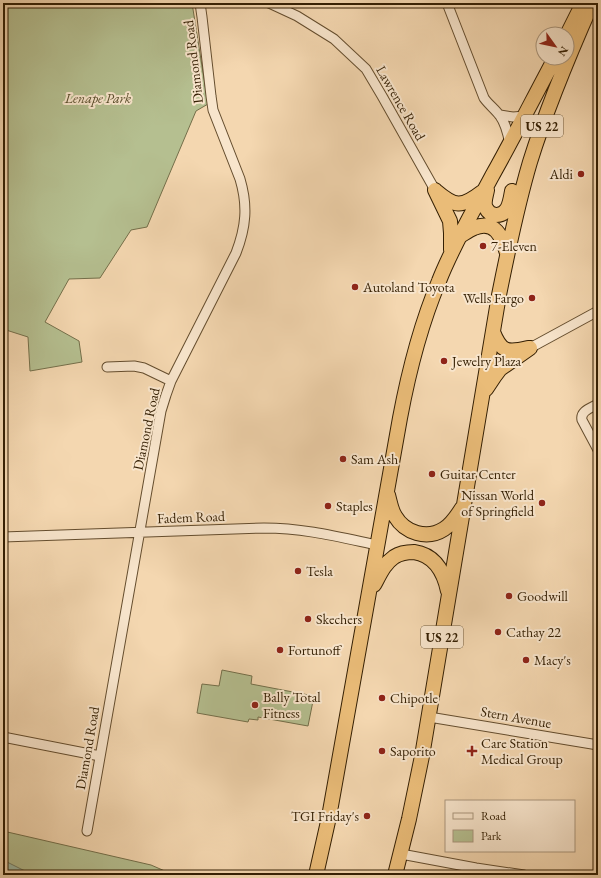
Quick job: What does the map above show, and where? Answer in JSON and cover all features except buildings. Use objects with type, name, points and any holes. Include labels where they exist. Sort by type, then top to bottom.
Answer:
[{"type":"highway","points":[[572,26],[583,3]]},
{"type":"highway","name":"US 22","points":[[395,875],[419,773],[507,253],[526,174],[544,121],[592,3]]},
{"type":"highway","name":"US 22","points":[[318,873],[406,387],[414,352],[432,298],[450,256],[551,66]]},
{"type":"highway","points":[[486,186],[486,209],[493,214],[501,214],[508,207],[528,152],[544,121]]},
{"type":"highway","points":[[435,190],[448,200],[455,203],[461,203],[469,202],[486,186]]},
{"type":"highway","points":[[435,190],[450,221],[450,256]]},
{"type":"highway","points":[[460,236],[475,227],[482,226],[495,229],[501,236],[507,253]]},
{"type":"highway","points":[[493,332],[498,343],[506,350],[516,351],[530,348]]},
{"type":"highway","points":[[482,397],[491,381],[500,370],[530,348]]},
{"type":"highway","points":[[387,491],[392,508],[398,520],[407,529],[418,534],[431,534],[444,530],[454,520],[464,506]]},
{"type":"highway","points":[[369,596],[386,564],[396,556],[407,552],[421,554],[429,557],[435,562],[444,576],[449,595]]},
{"type":"street","name":"Diamond Road","points":[[87,831],[161,411],[171,381],[236,253],[241,240],[245,219],[245,199],[243,188],[210,96],[200,3]]},
{"type":"street","points":[[202,17],[208,3]]},
{"type":"street","name":"Lawrence Road","points":[[269,3],[297,16],[334,39],[366,69],[435,190]]},
{"type":"street","points":[[447,3],[484,98],[500,115],[510,144]]},
{"type":"street","points":[[500,115],[513,117],[525,116]]},
{"type":"street","points":[[530,348],[598,311]]},
{"type":"street","points":[[107,367],[134,366],[144,368],[171,381]]},
{"type":"street","points":[[598,404],[587,410],[581,417],[598,450]]},
{"type":"street","name":"Fadem Road","points":[[3,537],[283,528],[321,533],[378,545]]},
{"type":"street","name":"Stern Avenue","points":[[429,717],[598,745]]},
{"type":"street","points":[[3,737],[100,756]]},
{"type":"street","points":[[400,854],[524,875]]},
{"type":"green space","name":"Lenape Park","points":[[3,3],[192,3],[208,104],[196,111],[147,227],[131,230],[100,278],[69,279],[45,322],[79,341],[82,362],[30,371],[28,337],[3,329]]},
{"type":"green space","name":"Bally Total Fitness","points":[[222,670],[252,676],[251,684],[314,696],[308,726],[258,717],[258,720],[249,719],[248,722],[197,713],[202,684],[219,686]]},
{"type":"green space","points":[[3,831],[151,865],[174,875],[3,875]]},
{"type":"shaded area","points":[[3,860],[33,875],[3,875]]},
{"type":"place","name":"Aldi","points":[[581,174]]},
{"type":"place","name":"7-Eleven","points":[[483,246]]},
{"type":"place","name":"Autoland Toyota","points":[[355,287]]},
{"type":"place","name":"Wells Fargo","points":[[532,298]]},
{"type":"place","name":"Jewelry Plaza","points":[[444,361]]},
{"type":"place","name":"Sam Ash","points":[[343,459]]},
{"type":"place","name":"Guitar Center","points":[[432,474]]},
{"type":"place","name":"Nissan World of Springfield","points":[[542,503]]},
{"type":"place","name":"Staples","points":[[328,506]]},
{"type":"place","name":"Tesla","points":[[298,571]]},
{"type":"place","name":"Goodwill","points":[[509,596]]},
{"type":"place","name":"Skechers","points":[[308,619]]},
{"type":"place","name":"Cathay 22","points":[[498,632]]},
{"type":"place","name":"Fortunoff","points":[[280,650]]},
{"type":"place","name":"Macy's","points":[[526,660]]},
{"type":"place","name":"Chipotle","points":[[382,698]]},
{"type":"place","name":"Bally Total Fitness","points":[[255,705]]},
{"type":"place","name":"Saporito","points":[[382,751]]},
{"type":"place","name":"Care Station Medical Group","points":[[472,751]]},
{"type":"place","name":"TGI Friday's","points":[[367,816]]}]
